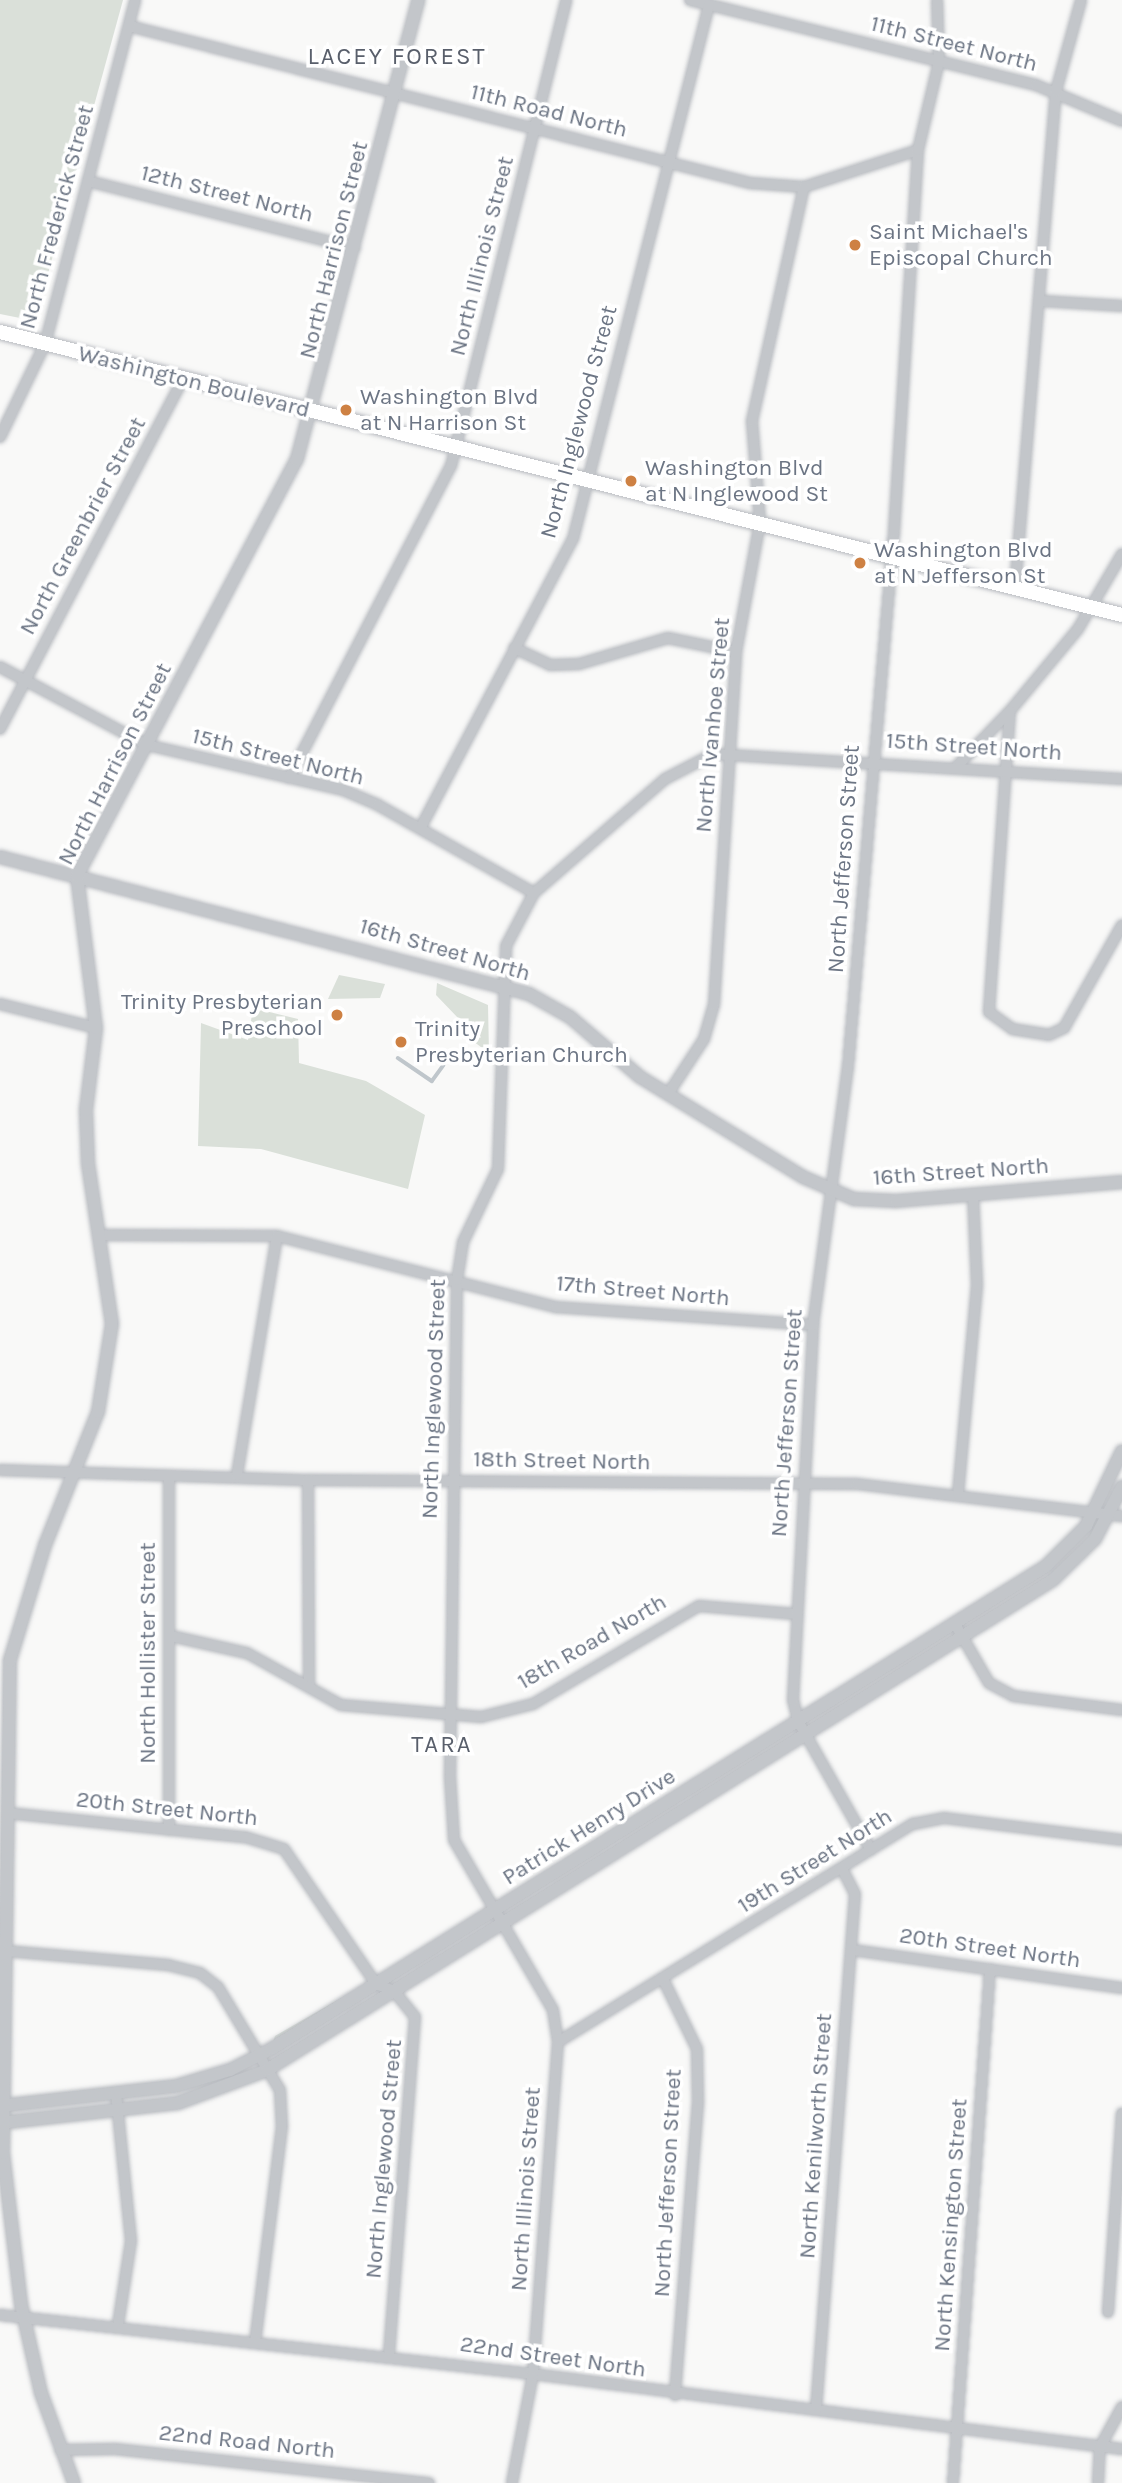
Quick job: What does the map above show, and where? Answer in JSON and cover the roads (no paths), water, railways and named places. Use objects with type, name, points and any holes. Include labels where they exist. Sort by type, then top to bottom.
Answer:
[{"type":"main road","name":"Washington Boulevard","points":[[0,332],[1122,615]]},
{"type":"street","name":"North Frederick Street","points":[[0,437],[45,344],[135,0]]},
{"type":"street","name":"North Harrison Street","points":[[74,2483],[61,2450],[24,2318],[4,2200],[2,2106],[6,1951],[3,1879],[10,1660],[45,1545],[75,1474],[107,1374],[112,1324],[86,1110],[96,1028],[77,876],[297,459],[313,412],[418,0]]},
{"type":"street","name":"North Illinois Street","points":[[289,778],[405,560],[456,448],[566,0]]},
{"type":"street","name":"11th Street North","points":[[690,0],[1056,91],[1122,121]]},
{"type":"street","name":"North Jefferson Street","points":[[798,1721],[793,1700],[796,1614],[813,1325],[827,1191],[848,1067],[871,762],[892,555],[918,150],[939,62],[937,0]]},
{"type":"street","points":[[1015,587],[1043,301],[1056,91],[1081,0]]},
{"type":"street","name":"North Inglewood Street","points":[[422,825],[573,539],[709,5]]},
{"type":"street","name":"11th Road North","points":[[129,26],[750,183],[804,187],[918,150]]},
{"type":"street","name":"12th Street North","points":[[88,181],[355,248]]},
{"type":"street","name":"North Ivanhoe Street","points":[[668,1094],[704,1039],[714,1005],[736,652],[760,522],[752,421],[756,384],[804,187]]},
{"type":"street","points":[[1043,301],[1122,306]]},
{"type":"street","name":"North Greenbrier Street","points":[[0,729],[183,379]]},
{"type":"street","points":[[957,766],[1010,711],[1090,607],[1122,554]]},
{"type":"street","points":[[514,648],[550,664],[579,664],[668,638],[736,652]]},
{"type":"street","name":"15th Street North","points":[[0,667],[147,745],[343,790],[422,825],[534,893],[665,779],[731,750],[1122,779]]},
{"type":"street","points":[[1010,711],[1002,769],[989,1012],[1012,1030],[1049,1035],[1064,1028],[1122,925]]},
{"type":"street","name":"16th Street North","points":[[0,857],[500,983],[570,1017],[668,1094],[827,1191],[877,1202],[1122,1182]]},
{"type":"street","name":"North Inglewood Street","points":[[499,1917],[454,1840],[451,1480],[457,1280],[463,1242],[498,1169],[500,983],[506,946],[534,893]]},
{"type":"street","points":[[0,1004],[96,1028]]},
{"type":"street","points":[[958,1494],[977,1286],[973,1195]]},
{"type":"street","name":"17th Street North","points":[[102,1235],[276,1236],[556,1307],[813,1325]]},
{"type":"street","points":[[237,1475],[276,1236]]},
{"type":"street","name":"Patrick Henry Drive","points":[[2,2123],[118,2110],[208,2096],[267,2070],[394,1991],[499,1917],[798,1721],[1046,1566],[1095,1512],[1122,1451]]},
{"type":"street","name":"18th Street North","points":[[0,1470],[169,1476],[237,1475],[307,1480],[804,1484],[958,1494],[1116,1515]]},
{"type":"street","name":"North Hollister Street","points":[[169,1476],[169,1830]]},
{"type":"street","points":[[307,1480],[309,1687]]},
{"type":"street","name":"Patrick Henry Drive","points":[[2,2106],[204,2080],[258,2056],[376,1984],[499,1917],[806,1734],[1066,1570],[1116,1515],[1122,1487]]},
{"type":"street","name":"18th Road North","points":[[452,1716],[502,1716],[533,1703],[665,1621],[699,1606],[796,1614]]},
{"type":"street","points":[[955,1624],[989,1683],[1013,1696],[1122,1710]]},
{"type":"street","points":[[171,1636],[247,1653],[341,1705],[452,1716]]},
{"type":"street","points":[[798,1721],[871,1850]]},
{"type":"street","name":"20th Street North","points":[[7,1814],[244,1837],[284,1849],[376,1984]]},
{"type":"street","name":"19th Street North","points":[[558,2042],[664,1981],[913,1824],[944,1818],[1122,1840]]},
{"type":"street","name":"North Kenilworth Street","points":[[816,2410],[855,1894],[842,1868]]},
{"type":"street","name":"North Illinois Street","points":[[499,1917],[553,2010],[558,2042],[533,2374],[512,2483]]},
{"type":"street","name":"20th Street North","points":[[852,1950],[1122,1988]]},
{"type":"street","points":[[6,1951],[200,1973],[218,1987],[280,2090],[282,2126],[255,2342]]},
{"type":"street","name":"North Kensington Street","points":[[953,2483],[990,1969]]},
{"type":"street","name":"North Jefferson Street","points":[[664,1981],[687,2019],[697,2076],[675,2395]]},
{"type":"street","points":[[376,1984],[394,1991]]},
{"type":"street","name":"North Inglewood Street","points":[[389,2358],[416,2030],[415,2017],[394,1991]]},
{"type":"street","points":[[116,2093],[131,2241],[118,2325]]},
{"type":"street","points":[[1108,2312],[1122,2113]]},
{"type":"street","name":"22nd Street North","points":[[0,2315],[118,2325],[533,2374],[675,2395],[1122,2449]]},
{"type":"street","points":[[1098,2483],[1100,2447],[1122,2407]]},
{"type":"street","name":"22nd Road North","points":[[61,2450],[115,2449],[429,2483]]},
{"type":"waterway","points":[[398,1058],[432,1081],[443,1066]]},
{"type":"place","name":"Saint Michael's Episcopal Church","points":[[855,245]]},
{"type":"place","name":"Washington Blvd at N Harrison St","points":[[346,410]]},
{"type":"place","name":"Washington Blvd at N Inglewood St","points":[[631,481]]},
{"type":"place","name":"Washington Blvd at N Jefferson St","points":[[860,563]]},
{"type":"place","name":"Trinity Presbyterian Preschool","points":[[337,1015]]},
{"type":"place","name":"Trinity Presbyterian Church","points":[[401,1042]]},
{"type":"district","name":"LACEY FOREST","points":[[397,57]]},
{"type":"district","name":"TARA","points":[[442,1745]]}]
